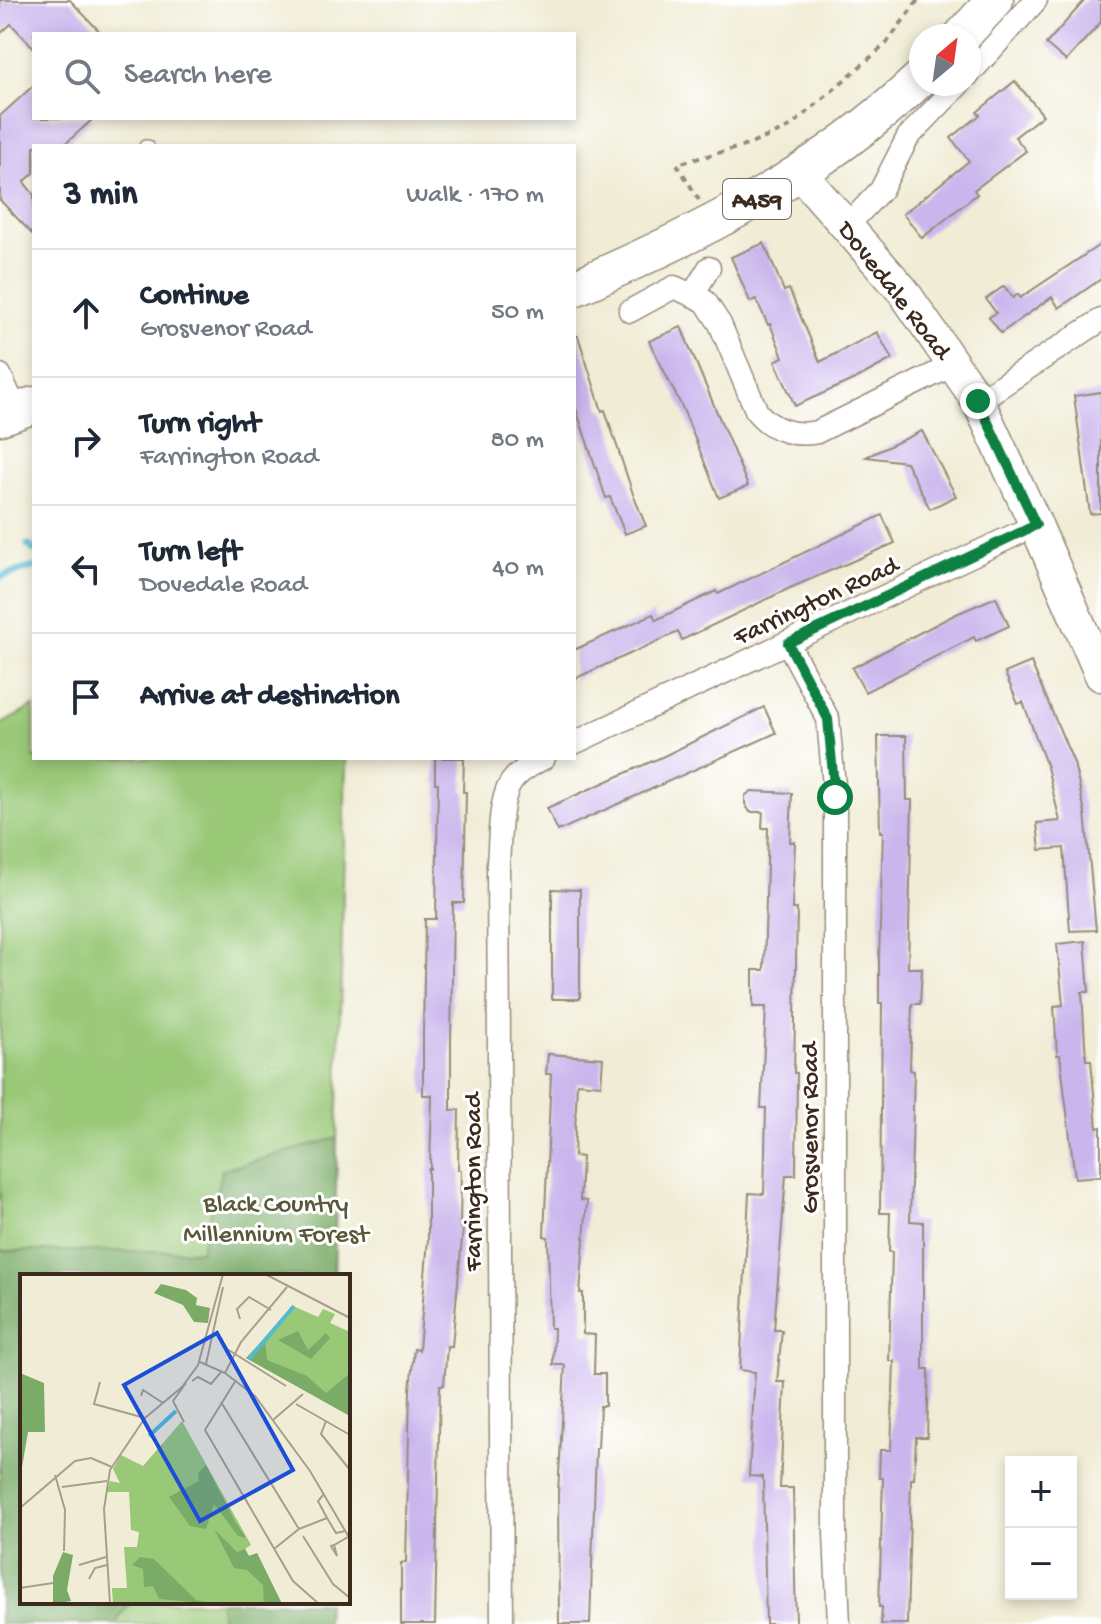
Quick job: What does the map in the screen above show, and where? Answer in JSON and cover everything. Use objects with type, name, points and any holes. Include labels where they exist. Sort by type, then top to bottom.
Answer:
[{"type":"main road","points":[[973,24],[995,0]]},
{"type":"main road","name":"A459","points":[[576,287],[714,224],[799,172],[869,122],[909,88]]},
{"type":"street","points":[[981,61],[1036,0]]},
{"type":"street","points":[[848,225],[881,190],[908,137],[947,96]]},
{"type":"street","name":"Dovedale Road","points":[[799,172],[903,291],[978,401],[1101,675]]},
{"type":"street","points":[[693,294],[709,268]]},
{"type":"street","points":[[630,311],[674,287],[705,301],[720,324],[757,412],[764,420],[791,434],[817,432],[955,364]]},
{"type":"street","points":[[978,401],[1101,320]]},
{"type":"street","points":[[0,375],[17,411]]},
{"type":"street","name":"Farrington Road","points":[[576,742],[1036,525]]},
{"type":"street","name":"Grosvenor Road","points":[[788,643],[828,719],[834,782],[835,1533],[839,1624]]},
{"type":"street","name":"Farrington Road","points":[[502,1624],[498,863],[509,786],[531,764],[540,760]]},
{"type":"path","points":[[714,224],[677,164],[748,145],[790,127],[886,44],[918,0]]},
{"type":"green space","name":"Black Country Millennium Forest","points":[[32,707],[32,760],[346,760],[334,1274],[20,1274],[20,1604],[327,1604],[326,1624],[0,1624],[0,725]]},
{"type":"green space","name":"Black Country Millennium Forest","points":[[337,1138],[334,1274],[20,1274],[20,1604],[129,1604],[115,1624],[0,1624],[0,1251],[200,1251],[222,1170]]},
{"type":"green space","points":[[220,1604],[327,1604],[326,1624],[222,1624]]},
{"type":"building","points":[[0,0],[70,0],[100,32],[32,32],[32,46],[11,24],[0,34]]},
{"type":"building","points":[[1085,0],[1101,0],[1101,22],[1066,61],[1046,44]]},
{"type":"building","points":[[1015,81],[1043,115],[1015,137],[1026,151],[974,190],[977,194],[922,238],[903,214],[969,161],[951,138]]},
{"type":"building","points":[[32,87],[32,120],[92,120],[65,144],[32,144],[32,175],[24,182],[32,192],[32,234],[0,200],[0,116]]},
{"type":"building","points":[[764,243],[784,291],[789,289],[820,362],[877,332],[892,359],[795,406],[775,361],[783,357],[770,324],[756,299],[750,302],[731,257]]},
{"type":"building","points":[[1101,244],[1101,279],[1059,308],[1052,297],[1001,333],[989,317],[996,313],[986,299],[1004,286],[1013,298],[1018,294],[1020,298]]},
{"type":"building","points":[[681,327],[748,486],[719,498],[683,409],[649,341]]},
{"type":"building","points":[[576,336],[646,526],[625,534],[610,497],[606,498],[576,409]]},
{"type":"building","points":[[1101,392],[1101,513],[1090,514],[1074,396]]},
{"type":"building","points":[[922,431],[956,496],[930,509],[906,462],[866,457]]},
{"type":"building","points":[[882,515],[895,543],[790,588],[682,640],[678,632],[576,678],[576,649],[653,614],[656,620],[716,591],[718,594]]},
{"type":"building","points":[[996,597],[1009,626],[976,641],[974,637],[865,692],[852,668],[954,615]]},
{"type":"building","points":[[1031,662],[1074,763],[1085,813],[1096,930],[1070,931],[1064,848],[1040,850],[1037,823],[1060,821],[1047,767],[1023,702],[1018,704],[1005,673]]},
{"type":"building","points":[[764,707],[776,733],[558,831],[547,808]]},
{"type":"building","points":[[878,736],[906,736],[907,800],[912,800],[908,968],[922,968],[920,1004],[912,1004],[910,1070],[914,1071],[910,1221],[923,1222],[923,1369],[929,1369],[927,1437],[916,1437],[914,1479],[911,1479],[907,1624],[881,1624],[882,1607],[879,1607],[883,1478],[879,1478],[880,1450],[891,1450],[894,1361],[889,1361],[890,1213],[880,1213],[882,1003],[879,1003],[879,958],[883,832],[880,832]]},
{"type":"building","points":[[435,760],[464,760],[464,903],[453,903],[451,1045],[451,1110],[459,1110],[458,1170],[461,1170],[460,1228],[463,1228],[452,1346],[447,1346],[444,1385],[440,1385],[435,1624],[401,1624],[401,1563],[406,1563],[410,1390],[414,1349],[419,1350],[428,1239],[432,1095],[423,1095],[423,1034],[425,919],[436,919],[438,783],[435,783]]},
{"type":"building","points":[[751,791],[792,793],[790,842],[795,842],[792,909],[797,909],[796,1175],[786,1175],[774,1330],[782,1330],[777,1382],[785,1382],[780,1488],[793,1488],[796,1624],[766,1624],[763,1477],[749,1476],[755,1372],[740,1370],[749,1193],[764,1194],[766,1108],[761,1108],[766,1007],[753,1007],[753,970],[764,970],[768,828],[762,828],[763,812],[750,812],[745,804],[745,796]]},
{"type":"building","points":[[552,889],[580,890],[580,999],[552,999]]},
{"type":"building","points":[[1085,941],[1089,992],[1082,992],[1086,1060],[1091,1060],[1097,1128],[1101,1127],[1101,1176],[1075,1178],[1060,1055],[1057,1055],[1054,1006],[1063,1005],[1057,944]]},
{"type":"building","points":[[548,1054],[603,1058],[601,1085],[577,1083],[574,1156],[582,1157],[580,1200],[587,1201],[580,1293],[583,1293],[583,1334],[595,1335],[594,1374],[605,1374],[605,1406],[600,1406],[596,1448],[590,1624],[559,1624],[558,1494],[565,1365],[553,1365],[554,1328],[550,1328],[548,1237],[544,1236],[551,1074],[546,1074]]},
{"type":"waterway","points":[[28,545],[32,548]]},
{"type":"waterway","points":[[0,577],[32,568]]},
{"type":"route","points":[[835,797],[832,734],[828,719],[788,643],[1036,525],[978,401]]}]
